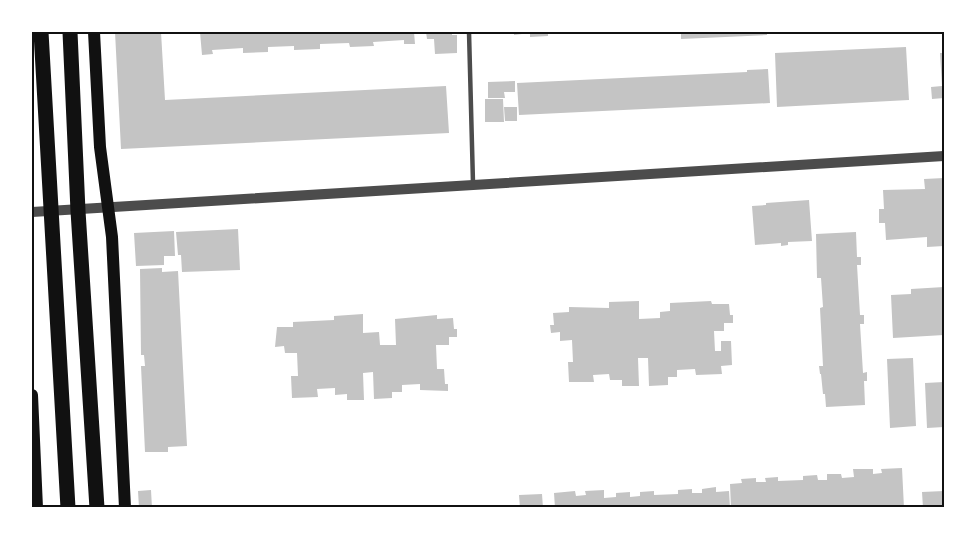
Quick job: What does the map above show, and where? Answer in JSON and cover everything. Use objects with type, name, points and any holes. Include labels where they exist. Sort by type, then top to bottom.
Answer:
[{"type":"main road","points":[[41,32],[68,507]]},
{"type":"main road","points":[[70,32],[78,211],[97,507]]},
{"type":"main road","points":[[94,32],[100,147],[112,237],[125,507]]},
{"type":"main road","points":[[32,395],[37,507]]},
{"type":"street","points":[[32,212],[78,211],[945,156]]},
{"type":"lane","points":[[469,32],[473,186]]},
{"type":"building","points":[[115,32],[161,32],[165,100],[446,86],[449,133],[121,149]]},
{"type":"building","points":[[200,32],[414,32],[415,44],[404,44],[404,40],[373,42],[374,46],[350,47],[349,43],[320,44],[320,49],[294,50],[294,46],[268,47],[268,52],[243,53],[243,48],[212,50],[213,54],[202,55]]},
{"type":"building","points":[[426,32],[452,32],[452,35],[457,35],[457,53],[435,54],[434,39],[427,39]]},
{"type":"building","points":[[514,32],[548,32],[548,36],[530,37],[530,33],[514,35]]},
{"type":"building","points":[[681,32],[767,32],[767,35],[681,39]]},
{"type":"building","points":[[906,47],[909,100],[777,107],[775,53]]},
{"type":"building","points":[[942,47],[944,47],[944,98],[932,99],[931,87],[942,86],[940,53],[942,53]]},
{"type":"building","points":[[768,69],[770,103],[519,115],[517,83],[747,72],[747,70]]},
{"type":"building","points":[[515,81],[515,92],[504,92],[505,98],[488,98],[488,82]]},
{"type":"building","points":[[485,99],[503,99],[504,122],[485,122]]},
{"type":"building","points":[[504,107],[517,107],[517,121],[505,121]]},
{"type":"building","points":[[944,178],[944,246],[927,247],[927,237],[886,240],[885,223],[879,223],[879,209],[884,209],[883,190],[925,189],[924,179]]},
{"type":"building","points":[[809,200],[812,241],[788,242],[788,245],[781,246],[781,243],[755,245],[752,206]]},
{"type":"building","points":[[238,229],[240,270],[182,272],[176,232]]},
{"type":"building","points":[[174,231],[175,256],[164,256],[164,265],[136,266],[134,233]]},
{"type":"building","points":[[856,232],[857,257],[861,257],[861,265],[857,265],[860,315],[864,315],[864,324],[860,324],[863,373],[867,372],[867,381],[864,381],[865,405],[826,407],[819,366],[823,366],[820,308],[823,307],[821,278],[817,278],[816,234]]},
{"type":"building","points":[[162,268],[162,272],[178,271],[187,446],[168,447],[168,452],[145,452],[141,366],[145,366],[144,355],[141,355],[140,269]]},
{"type":"building","points":[[944,287],[944,335],[893,338],[891,295],[911,294],[911,289]]},
{"type":"building","points":[[639,301],[639,319],[660,318],[660,312],[670,311],[670,303],[711,301],[712,304],[729,304],[733,323],[724,323],[724,331],[714,331],[715,351],[721,351],[721,341],[731,341],[732,365],[721,366],[722,374],[696,375],[695,369],[677,370],[677,377],[668,377],[668,385],[649,386],[648,358],[638,358],[639,386],[622,386],[622,380],[610,380],[609,374],[593,375],[594,382],[569,382],[568,362],[573,362],[572,340],[560,341],[560,332],[551,333],[550,325],[554,325],[553,313],[569,312],[569,307],[609,308],[609,302]]},
{"type":"building","points":[[363,314],[363,333],[379,332],[380,345],[396,345],[395,319],[437,315],[437,319],[453,318],[457,337],[449,337],[449,345],[436,345],[437,369],[444,369],[448,391],[420,390],[420,384],[402,385],[402,392],[392,392],[392,398],[374,399],[373,372],[363,373],[364,400],[347,400],[347,394],[335,395],[335,388],[317,389],[318,397],[292,398],[291,376],[298,376],[297,353],[285,353],[284,346],[275,347],[277,327],[293,327],[293,322],[334,320],[334,316]]},
{"type":"building","points":[[913,358],[916,426],[890,428],[887,359]]},
{"type":"building","points":[[944,382],[944,427],[927,428],[925,383]]},
{"type":"building","points":[[902,468],[904,508],[731,508],[730,484],[742,483],[741,479],[756,478],[756,482],[766,482],[765,478],[778,477],[778,481],[803,480],[803,476],[817,475],[818,480],[827,480],[827,474],[841,474],[842,478],[854,477],[853,469],[873,469],[873,474],[882,473],[881,469]]},
{"type":"building","points":[[716,487],[716,492],[729,491],[730,508],[555,508],[554,493],[575,491],[576,496],[586,495],[585,491],[604,490],[604,498],[616,497],[616,493],[630,492],[630,497],[640,496],[640,492],[654,491],[654,495],[678,494],[678,490],[692,489],[692,493],[702,493],[702,489]]},
{"type":"building","points":[[151,490],[152,508],[139,508],[138,491]]},
{"type":"building","points":[[944,491],[944,508],[923,508],[922,492]]},
{"type":"building","points":[[542,494],[543,508],[520,508],[519,495]]}]
